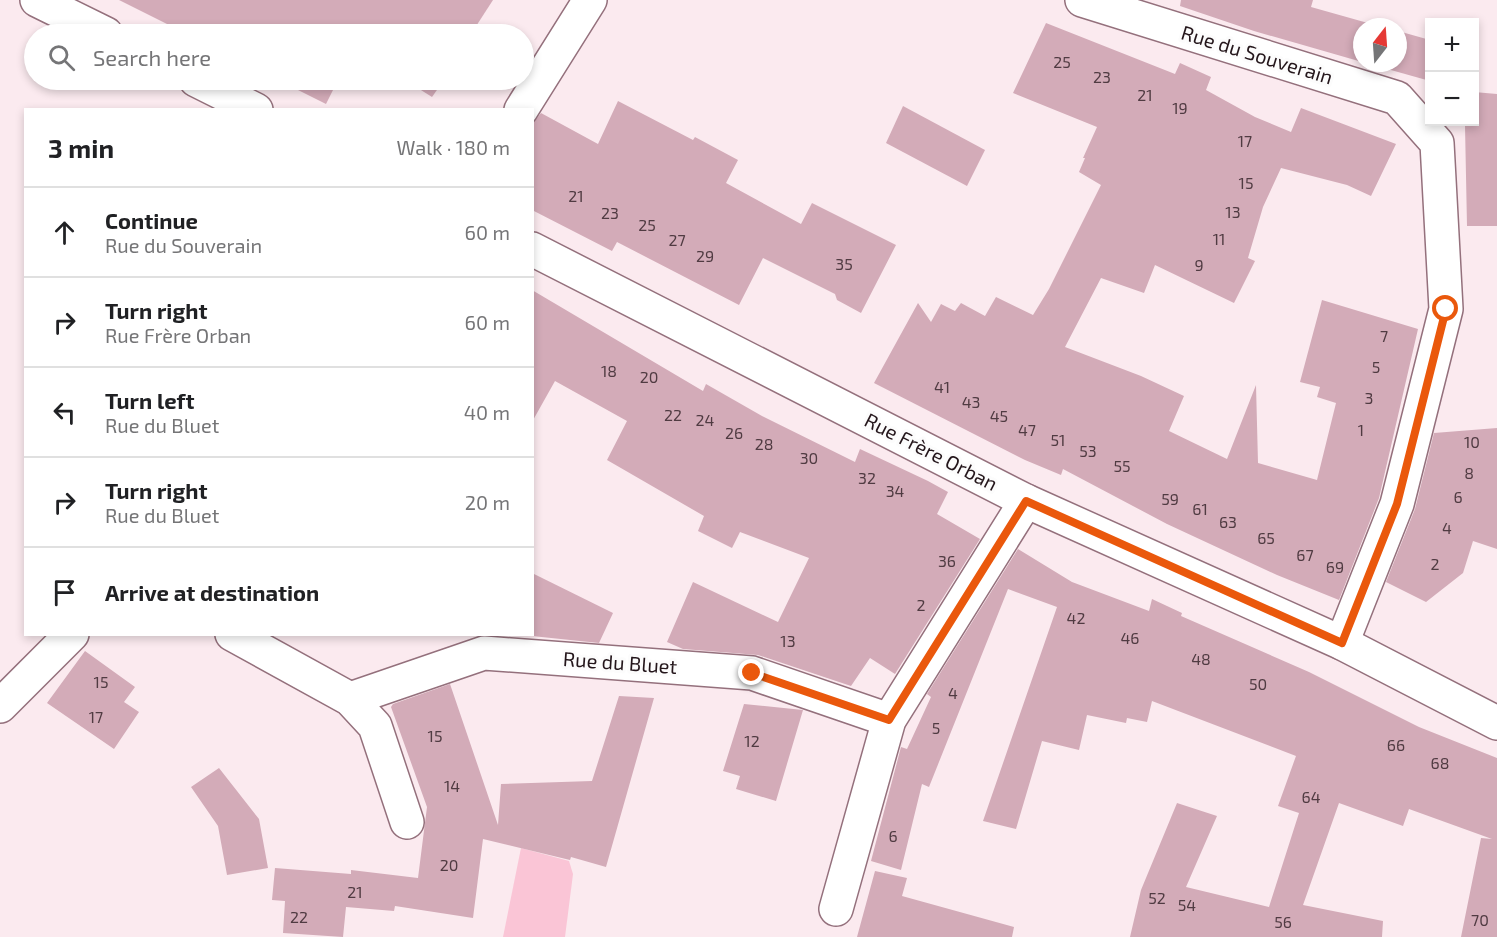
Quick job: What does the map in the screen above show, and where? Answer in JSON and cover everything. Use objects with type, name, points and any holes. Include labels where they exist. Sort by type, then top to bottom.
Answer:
[{"type":"street","points":[[37,0],[86,24]]},
{"type":"street","points":[[534,89],[590,0]]},
{"type":"street","name":"Rue du Souverain","points":[[1082,0],[1397,98],[1437,142],[1446,309],[1397,504],[1342,643]]},
{"type":"street","points":[[216,90],[252,108]]},
{"type":"street","points":[[522,108],[534,90]]},
{"type":"street","name":"Rue Frère Orban","points":[[534,250],[1026,501],[1342,643],[1497,723]]},
{"type":"street","points":[[836,909],[889,720],[1026,501]]},
{"type":"street","points":[[0,706],[70,636]]},
{"type":"street","points":[[236,636],[350,699],[375,726],[406,822]]},
{"type":"street","name":"Rue du Bluet","points":[[350,699],[484,653],[752,673],[889,720]]},
{"type":"shaded area","points":[[521,848],[569,861],[573,874],[565,937],[503,937]]},
{"type":"building","points":[[119,0],[493,0],[477,24],[167,24]]},
{"type":"building","points":[[1181,0],[1313,0],[1311,7],[1353,19],[1353,59],[1254,31],[1180,6]]},
{"type":"building","points":[[1046,23],[1175,74],[1180,63],[1211,77],[1206,90],[1255,117],[1291,132],[1301,108],[1396,144],[1371,196],[1347,185],[1281,168],[1263,207],[1248,258],[1255,261],[1234,303],[1155,265],[1144,293],[1101,278],[1065,347],[1141,376],[1184,396],[1169,431],[1227,459],[1256,385],[1258,463],[1317,480],[1336,403],[1317,397],[1320,387],[1300,382],[1322,300],[1418,329],[1379,498],[1339,600],[1277,575],[1167,524],[1063,469],[1061,475],[1025,460],[874,383],[918,303],[931,322],[941,304],[955,311],[961,303],[985,316],[996,297],[1033,315],[1049,289],[1101,185],[1079,172],[1097,127],[1013,93]]},
{"type":"building","points":[[1407,34],[1425,39],[1425,80],[1398,72],[1407,72]]},
{"type":"building","points":[[298,90],[333,90],[326,104]]},
{"type":"building","points":[[421,90],[437,90],[432,97]]},
{"type":"building","points":[[1479,92],[1497,94],[1497,226],[1467,226],[1465,126],[1479,126]]},
{"type":"building","points":[[618,101],[693,140],[695,137],[738,160],[726,183],[801,224],[812,203],[896,245],[861,313],[837,300],[835,294],[763,258],[739,305],[617,242],[612,251],[534,211],[534,122],[541,113],[598,144]]},
{"type":"building","points":[[903,106],[985,150],[967,186],[886,143]]},
{"type":"building","points":[[534,291],[703,391],[706,384],[762,416],[855,462],[860,449],[948,492],[937,514],[980,539],[895,674],[870,658],[851,686],[758,655],[683,649],[667,642],[693,582],[778,622],[809,558],[740,532],[732,548],[698,531],[704,516],[607,460],[627,421],[555,381],[534,418]]},
{"type":"building","points":[[1497,428],[1497,549],[1473,541],[1463,573],[1426,602],[1386,582],[1415,509],[1434,433]]},
{"type":"building","points":[[1018,549],[1072,582],[1149,611],[1152,599],[1182,613],[1181,616],[1309,672],[1419,727],[1497,758],[1497,937],[1461,937],[1481,838],[1492,839],[1409,809],[1403,826],[1339,803],[1303,905],[1383,921],[1382,937],[1130,937],[1141,890],[1177,803],[1217,816],[1186,887],[1269,907],[1299,813],[1278,806],[1296,756],[1152,701],[1147,722],[1127,718],[1126,723],[1087,715],[1079,750],[1042,741],[1016,829],[983,821],[1057,607],[1008,589],[929,787],[922,784],[901,870],[871,861],[901,747],[907,749],[931,697],[927,694]]},
{"type":"building","points":[[534,574],[613,613],[599,643],[532,636],[534,636]]},
{"type":"building","points":[[85,651],[135,687],[124,702],[139,712],[114,749],[47,703]]},
{"type":"building","points":[[450,684],[498,825],[501,784],[592,781],[619,696],[654,698],[606,867],[571,857],[570,860],[483,839],[473,918],[395,906],[394,911],[346,907],[343,937],[283,933],[285,901],[272,900],[275,868],[351,874],[351,870],[418,878],[427,807],[391,707],[393,704]]},
{"type":"building","points":[[744,704],[803,710],[776,801],[736,789],[740,776],[723,771]]},
{"type":"building","points":[[219,768],[259,819],[268,868],[227,875],[218,826],[191,787]]},
{"type":"building","points":[[875,871],[907,878],[902,896],[1014,927],[1012,937],[857,937]]},
{"type":"route","points":[[752,673],[889,720],[1026,501],[1342,643],[1397,504],[1446,309]]}]
